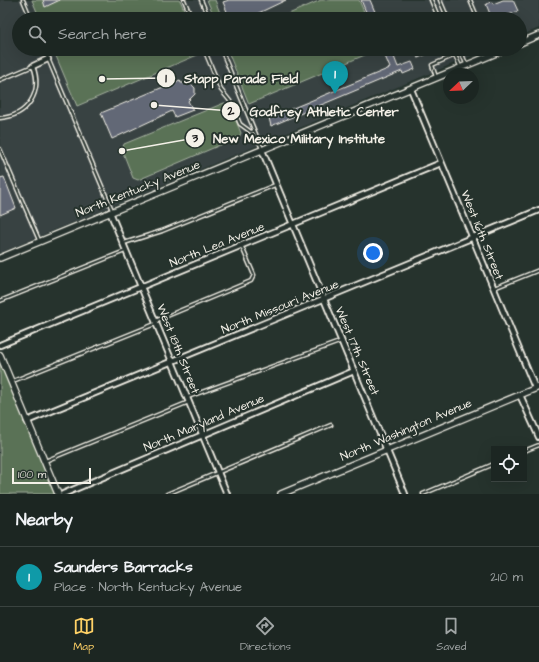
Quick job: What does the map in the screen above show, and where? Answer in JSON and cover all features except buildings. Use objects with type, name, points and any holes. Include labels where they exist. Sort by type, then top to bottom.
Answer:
[{"type":"street","points":[[527,40],[539,36]]},
{"type":"street","name":"North Kentucky Avenue","points":[[460,68],[489,56]]},
{"type":"street","points":[[33,66],[48,59]]},
{"type":"street","name":"North Kentucky Avenue","points":[[0,258],[443,75]]},
{"type":"street","name":"West 16th Street","points":[[411,89],[493,289],[537,387]]},
{"type":"street","name":"West 17th Street","points":[[262,150],[405,494]]},
{"type":"street","name":"North Lea Avenue","points":[[0,344],[242,246],[441,163]]},
{"type":"street","name":"North Missouri Avenue","points":[[27,421],[539,210]]},
{"type":"street","name":"West 18th Street","points":[[111,211],[123,244],[227,494]]},
{"type":"street","points":[[0,355],[58,494]]},
{"type":"street","name":"North Maryland Avenue","points":[[63,494],[354,371]]},
{"type":"street","name":"North Washington Avenue","points":[[281,494],[537,387]]},
{"type":"street","points":[[520,395],[539,437]]},
{"type":"lane","points":[[23,0],[28,12]]},
{"type":"lane","points":[[184,0],[189,12]]},
{"type":"lane","points":[[201,0],[206,12]]},
{"type":"lane","points":[[431,0],[436,12]]},
{"type":"lane","points":[[440,0],[445,12]]},
{"type":"lane","points":[[470,0],[475,12]]},
{"type":"lane","points":[[47,56],[111,211]]},
{"type":"lane","points":[[207,56],[221,90],[230,101],[240,124],[251,132],[254,131]]},
{"type":"lane","points":[[224,56],[262,150]]},
{"type":"lane","points":[[437,78],[432,65],[453,56]]},
{"type":"lane","points":[[455,56],[460,68]]},
{"type":"lane","points":[[464,56],[467,65]]},
{"type":"lane","points":[[0,80],[33,66],[37,85],[29,104],[19,113],[0,118]]},
{"type":"lane","points":[[0,149],[39,241]]},
{"type":"lane","points":[[123,244],[139,237],[162,231],[277,185]]},
{"type":"lane","points":[[11,381],[156,323],[251,281],[254,275],[242,246]]},
{"type":"lane","points":[[0,301],[126,250]]},
{"type":"lane","points":[[493,289],[539,270]]},
{"type":"lane","points":[[44,462],[188,399],[342,341]]},
{"type":"lane","points":[[167,494],[331,425]]},
{"type":"lane","points":[[527,450],[539,445]]},
{"type":"lane","points":[[423,494],[491,465]]},
{"type":"shaded area","points":[[0,0],[539,0],[539,28],[527,33],[527,12],[12,12],[12,56],[471,56],[0,253]]},
{"type":"green space","points":[[32,0],[180,0],[185,12],[37,12]]},
{"type":"green space","points":[[207,0],[215,0],[220,12],[212,12]]},
{"type":"green space","points":[[321,0],[359,0],[364,12],[293,12]]},
{"type":"green space","points":[[56,56],[195,56],[77,106]]},
{"type":"green space","points":[[230,56],[362,56],[249,104]]},
{"type":"green space","points":[[224,103],[229,104],[241,133],[239,137],[138,180],[133,178],[122,150],[124,144]]},
{"type":"green space","points":[[0,355],[58,494],[0,494]]},
{"type":"place","name":"Stapp Parade Field","points":[[102,79]]},
{"type":"place","name":"Saunders Barracks","points":[[335,94]]},
{"type":"place","name":"Godfrey Athletic Center","points":[[154,105]]},
{"type":"place","name":"New Mexico Military Institute","points":[[122,151]]}]
